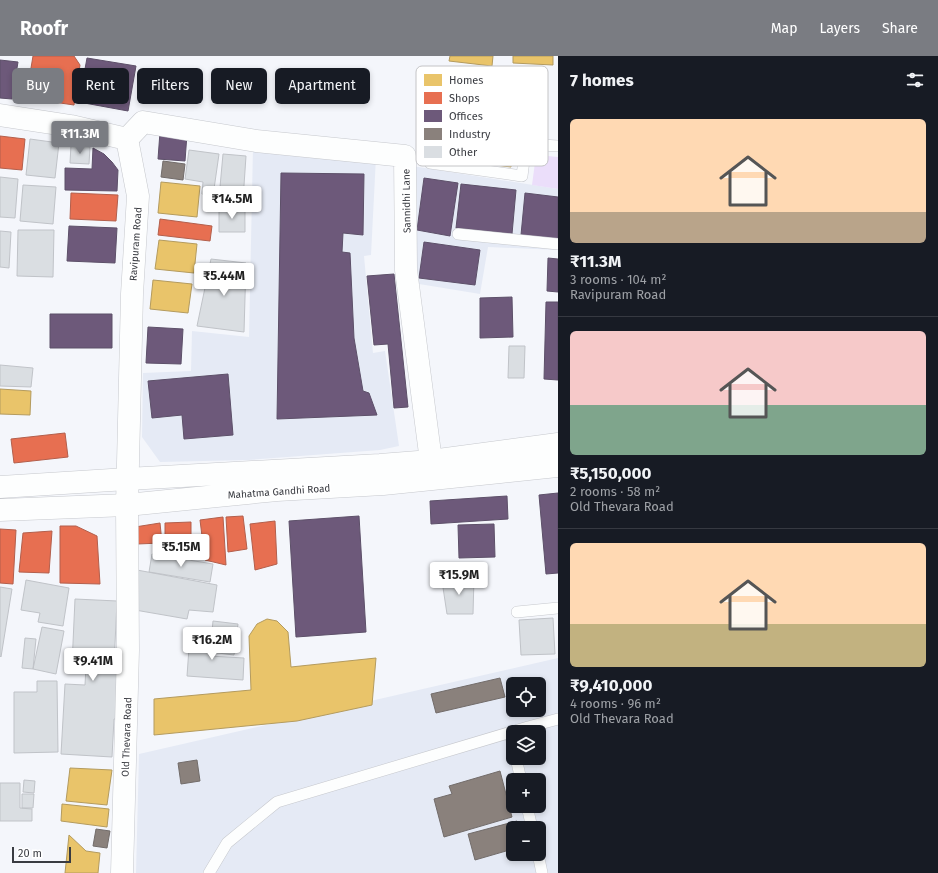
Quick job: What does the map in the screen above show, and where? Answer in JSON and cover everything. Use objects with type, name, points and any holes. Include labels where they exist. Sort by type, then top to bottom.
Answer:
[{"type":"main road","points":[[0,115],[71,126],[127,139]]},
{"type":"main road","name":"Sannidhi Lane","points":[[127,139],[143,122],[256,141],[405,156],[406,270],[431,461]]},
{"type":"main road","name":"Ravipuram Road","points":[[126,505],[132,294],[138,196],[127,139]]},
{"type":"main road","name":"Mahatma Gandhi Road","points":[[0,487],[380,465],[431,461],[558,444]]},
{"type":"main road","name":"Mahatma Gandhi Road","points":[[0,510],[126,505],[277,490],[383,484],[558,466]]},
{"type":"main road","name":"Old Thevara Road","points":[[122,873],[128,650],[126,505]]},
{"type":"lane","points":[[548,145],[558,146]]},
{"type":"lane","points":[[451,166],[522,176],[523,166]]},
{"type":"lane","points":[[458,234],[558,244]]},
{"type":"lane","points":[[517,612],[558,608]]},
{"type":"lane","points":[[536,725],[558,719]]},
{"type":"lane","points":[[209,873],[227,843],[277,802],[506,733]]},
{"type":"lane","points":[[539,861],[542,873]]},
{"type":"shaded area","points":[[253,147],[376,157],[371,255],[364,256],[373,353],[385,351],[399,446],[380,450],[248,460],[160,462],[142,437],[143,373],[191,371],[192,331],[249,337]]},
{"type":"shaded area","points":[[548,156],[558,157],[558,189],[532,185],[535,166],[548,166]]},
{"type":"shaded area","points":[[412,166],[558,189],[558,250],[488,247],[480,294],[413,283]]},
{"type":"shaded area","points":[[558,658],[558,873],[136,873],[139,754]]},
{"type":"building: Homes","points":[[450,56],[493,56],[492,66],[449,61]]},
{"type":"building: Homes","points":[[513,56],[553,56],[553,65],[513,63]]},
{"type":"building: Homes","points":[[161,182],[200,186],[197,217],[158,213]]},
{"type":"building: Homes","points":[[159,240],[197,244],[194,273],[155,269]]},
{"type":"building: Homes","points":[[153,280],[192,284],[188,313],[150,309]]},
{"type":"building: Homes","points":[[0,389],[31,391],[30,415],[0,414]]},
{"type":"building: Homes","points":[[267,619],[277,621],[288,632],[291,667],[376,658],[372,705],[297,721],[154,735],[154,699],[251,690],[249,636],[257,624]]},
{"type":"building: Homes","points":[[70,768],[112,770],[107,805],[66,801]]},
{"type":"building: Homes","points":[[62,804],[109,809],[107,827],[61,821]]},
{"type":"building: Homes","points":[[69,835],[86,851],[100,853],[98,873],[65,873]]},
{"type":"building: Shops","points":[[33,56],[74,56],[80,65],[80,68],[72,68],[72,104],[74,105],[64,104],[64,68],[31,68]]},
{"type":"building: Shops","points":[[0,136],[25,139],[22,170],[0,168]]},
{"type":"building: Shops","points":[[71,193],[118,195],[116,221],[70,219]]},
{"type":"building: Shops","points":[[160,219],[212,226],[210,241],[158,235]]},
{"type":"building: Shops","points":[[65,433],[68,457],[14,463],[11,439]]},
{"type":"building: Shops","points":[[243,516],[247,549],[228,552],[226,517]]},
{"type":"building: Shops","points":[[223,517],[226,565],[205,560],[200,520]]},
{"type":"building: Shops","points":[[275,521],[277,564],[255,570],[250,524]]},
{"type":"building: Shops","points":[[191,522],[191,546],[165,547],[165,523]]},
{"type":"building: Shops","points":[[160,523],[162,543],[137,544],[135,527]]},
{"type":"building: Shops","points":[[60,526],[76,526],[97,536],[100,584],[60,583]]},
{"type":"building: Shops","points":[[0,529],[16,530],[13,584],[0,583]]},
{"type":"building: Shops","points":[[52,531],[49,573],[19,572],[23,533]]},
{"type":"building: Offices","points":[[87,58],[136,66],[128,111],[90,104],[129,104],[129,68],[85,68]]},
{"type":"building: Offices","points":[[0,60],[18,62],[17,68],[12,68],[12,99],[0,98]]},
{"type":"building: Offices","points":[[160,132],[187,134],[185,161],[158,159]]},
{"type":"building: Offices","points":[[93,148],[104,154],[118,170],[117,191],[65,190],[65,168],[92,169]]},
{"type":"building: Offices","points":[[281,173],[364,174],[363,235],[343,233],[342,252],[350,253],[354,338],[363,391],[369,393],[377,415],[277,419]]},
{"type":"building: Offices","points":[[424,178],[458,183],[450,236],[417,230]]},
{"type":"building: Offices","points":[[461,184],[516,190],[512,234],[456,228]]},
{"type":"building: Offices","points":[[525,193],[558,197],[558,239],[521,235]]},
{"type":"building: Offices","points":[[69,226],[117,228],[115,263],[67,261]]},
{"type":"building: Offices","points":[[424,242],[480,250],[475,285],[419,278]]},
{"type":"building: Offices","points":[[548,258],[558,259],[558,292],[547,291]]},
{"type":"building: Offices","points":[[394,274],[408,407],[394,408],[388,344],[374,345],[367,276]]},
{"type":"building: Offices","points":[[512,297],[513,337],[480,338],[480,298]]},
{"type":"building: Offices","points":[[546,302],[558,302],[558,380],[544,379]]},
{"type":"building: Offices","points":[[50,314],[112,314],[112,348],[50,348]]},
{"type":"building: Offices","points":[[148,327],[183,329],[181,364],[146,363]]},
{"type":"building: Offices","points":[[228,374],[233,435],[184,439],[182,415],[152,418],[148,381]]},
{"type":"building: Offices","points":[[558,493],[558,573],[546,574],[539,495]]},
{"type":"building: Offices","points":[[507,496],[508,519],[431,524],[430,501]]},
{"type":"building: Offices","points":[[359,516],[366,632],[296,637],[289,521]]},
{"type":"building: Offices","points":[[494,524],[495,557],[459,558],[458,525]]},
{"type":"building: Industry","points":[[163,161],[185,164],[183,180],[161,177]]},
{"type":"building: Industry","points":[[500,678],[505,697],[436,713],[431,694]]},
{"type":"building: Industry","points":[[197,760],[200,781],[181,784],[178,763]]},
{"type":"building: Industry","points":[[500,771],[506,794],[506,813],[511,813],[512,817],[444,837],[434,799],[452,794],[449,786]]},
{"type":"building: Industry","points":[[506,824],[506,851],[475,860],[468,834]]},
{"type":"building: Industry","points":[[96,829],[110,831],[107,848],[93,846]]},
{"type":"building: Other","points":[[30,139],[59,143],[55,178],[26,175]]},
{"type":"building: Other","points":[[71,145],[90,147],[89,164],[70,163]]},
{"type":"building: Other","points":[[189,150],[219,154],[213,196],[202,194],[203,182],[185,179]]},
{"type":"building: Other","points":[[223,154],[246,156],[243,200],[219,198]]},
{"type":"building: Other","points":[[0,177],[18,179],[15,218],[0,217]]},
{"type":"building: Other","points":[[23,185],[56,187],[53,224],[20,221]]},
{"type":"building: Other","points":[[245,208],[245,232],[219,232],[219,209]]},
{"type":"building: Other","points":[[18,230],[54,230],[53,277],[17,276]]},
{"type":"building: Other","points":[[0,231],[11,232],[9,268],[0,267]]},
{"type":"building: Other","points":[[211,259],[246,263],[244,332],[197,326]]},
{"type":"building: Other","points":[[509,346],[525,346],[524,378],[508,378]]},
{"type":"building: Other","points":[[0,365],[33,368],[31,387],[0,386]]},
{"type":"building: Other","points":[[152,554],[213,564],[210,582],[149,572]]},
{"type":"building: Other","points":[[137,570],[217,585],[213,612],[189,610],[187,619],[135,610]]},
{"type":"building: Other","points":[[474,578],[473,614],[447,614],[442,581]]},
{"type":"building: Other","points":[[26,580],[69,588],[63,626],[38,622],[40,613],[21,610]]},
{"type":"building: Other","points":[[0,587],[12,589],[1,657],[0,656]]},
{"type":"building: Other","points":[[75,599],[117,601],[114,665],[121,665],[118,719],[114,719],[112,757],[61,754],[65,684],[85,685],[86,666],[72,665]]},
{"type":"building: Other","points":[[553,618],[555,654],[521,655],[519,620]]},
{"type":"building: Other","points":[[213,621],[238,624],[234,655],[210,652]]},
{"type":"building: Other","points":[[42,627],[64,631],[56,674],[33,669]]},
{"type":"building: Other","points":[[190,634],[210,635],[209,656],[244,658],[243,680],[187,676]]},
{"type":"building: Other","points":[[25,638],[36,639],[33,669],[22,668]]},
{"type":"building: Other","points":[[37,681],[57,681],[58,752],[14,753],[14,692],[37,692]]},
{"type":"building: Other","points":[[24,780],[35,781],[34,793],[23,792]]},
{"type":"building: Other","points":[[0,783],[20,783],[20,808],[32,809],[32,821],[0,821]]},
{"type":"building: Other","points":[[22,794],[34,794],[33,808],[22,808]]}]
